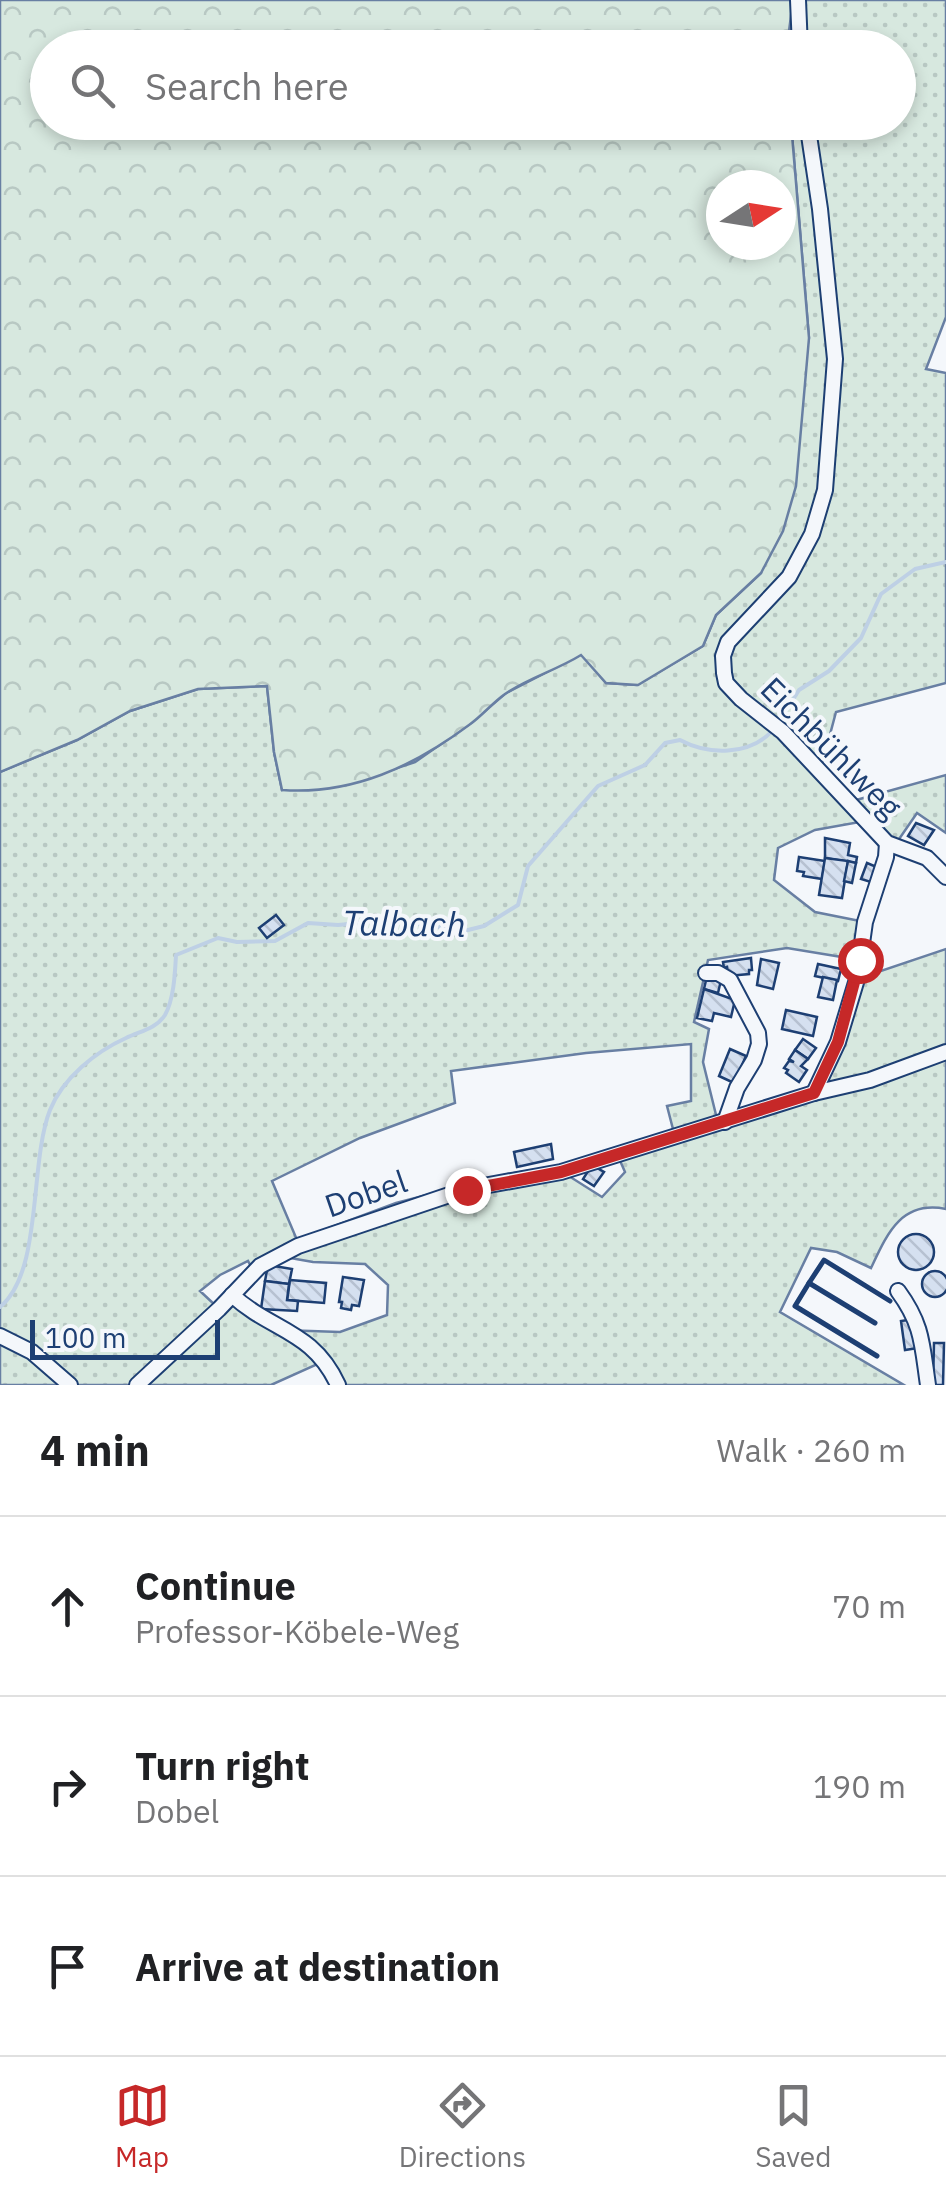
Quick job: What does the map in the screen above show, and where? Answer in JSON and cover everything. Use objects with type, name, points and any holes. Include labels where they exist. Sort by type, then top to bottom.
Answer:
[{"type":"street","points":[[798,0],[799,30]]},
{"type":"street","name":"Eichbühlweg","points":[[810,140],[834,359],[824,490],[812,534],[789,577],[728,642],[723,656],[726,683],[777,727],[887,843],[928,858],[946,878]]},
{"type":"street","points":[[814,1093],[850,1006],[865,922],[887,843]]},
{"type":"street","points":[[706,972],[730,980],[758,1033],[754,1060],[737,1088],[724,1122]]},
{"type":"street","name":"Dobel","points":[[136,1385],[260,1266],[298,1246],[467,1190],[561,1172],[814,1093],[870,1080],[946,1052]]},
{"type":"street","points":[[898,1291],[914,1314],[924,1340],[928,1385]]},
{"type":"street","points":[[232,1295],[252,1314],[288,1329],[308,1344],[325,1361],[338,1385]]},
{"type":"street","points":[[0,1336],[32,1352],[70,1385]]},
{"type":"green space","points":[[0,0],[793,0],[789,30],[30,30],[30,140],[792,140],[795,170],[706,170],[706,260],[796,260],[796,183],[809,338],[796,486],[783,531],[761,573],[716,615],[703,646],[638,685],[606,683],[581,655],[514,688],[427,753],[382,775],[333,788],[282,790],[267,686],[198,689],[130,711],[77,740],[0,772]]},
{"type":"green space","points":[[793,0],[946,0],[946,317],[926,369],[946,373],[946,683],[836,712],[820,772],[849,802],[946,775],[946,833],[917,813],[895,845],[865,821],[815,830],[778,848],[774,880],[815,912],[865,922],[860,960],[787,948],[708,960],[694,1022],[709,1029],[703,1062],[718,1123],[814,1093],[857,979],[946,949],[946,1209],[918,1210],[898,1222],[871,1268],[837,1252],[811,1248],[780,1312],[904,1385],[338,1385],[324,1361],[271,1385],[0,1385],[0,772],[77,740],[130,711],[198,689],[267,686],[282,790],[391,770],[415,762],[506,693],[582,654],[606,683],[637,685],[703,646],[716,615],[761,573],[809,338],[792,140],[916,140],[916,30],[789,30]],"holes":[[[691,1044],[691,1101],[667,1106],[674,1133],[571,1164],[508,1174],[396,1203],[297,1240],[272,1181],[360,1138],[455,1103],[451,1071]],[[618,1156],[625,1172],[602,1197],[564,1173]],[[279,1256],[365,1264],[388,1285],[387,1315],[340,1332],[281,1330],[226,1296],[216,1306],[200,1291],[248,1261],[254,1272]]]},
{"type":"building","points":[[916,823],[934,830],[924,845],[908,836]]},
{"type":"building","points":[[825,838],[850,843],[848,855],[857,857],[856,863],[825,858]]},
{"type":"building","points":[[799,857],[825,861],[822,879],[797,871]]},
{"type":"building","points":[[825,858],[848,861],[842,898],[819,895]]},
{"type":"building","points":[[848,861],[856,863],[852,883],[844,881]]},
{"type":"building","points":[[867,863],[879,868],[874,883],[861,879]]},
{"type":"building","points":[[276,915],[284,925],[267,938],[259,928]]},
{"type":"building","points":[[751,958],[749,974],[728,976],[723,962]]},
{"type":"building","points":[[761,959],[779,963],[773,989],[757,985]]},
{"type":"building","points":[[818,964],[841,969],[838,981],[815,976]]},
{"type":"building","points":[[707,976],[721,980],[718,993],[704,989]]},
{"type":"building","points":[[823,977],[837,980],[833,1000],[818,997]]},
{"type":"building","points":[[704,989],[735,1000],[731,1017],[714,1013],[712,1021],[697,1018]]},
{"type":"building","points":[[786,1010],[817,1017],[813,1036],[782,1029]]},
{"type":"building","points":[[803,1039],[816,1048],[808,1059],[795,1050]]},
{"type":"building","points":[[730,1049],[746,1056],[734,1083],[719,1076]]},
{"type":"building","points":[[795,1050],[808,1059],[801,1066],[807,1070],[799,1082],[784,1068],[789,1061],[794,1062],[789,1059]]},
{"type":"building","points":[[551,1144],[553,1159],[517,1167],[514,1152]]},
{"type":"building","points":[[592,1165],[604,1172],[594,1186],[583,1179]]},
{"type":"building","points":[[916,1234],[929,1239],[934,1252],[929,1265],[916,1270],[903,1265],[898,1252],[903,1239]]},
{"type":"building","points":[[268,1265],[292,1269],[289,1284],[265,1281]]},
{"type":"building","points":[[935,1271],[944,1275],[944,1293],[935,1297],[926,1293],[922,1284],[926,1275]]},
{"type":"building","points":[[343,1277],[364,1280],[359,1306],[352,1305],[351,1310],[341,1308],[339,1302]]},
{"type":"building","points":[[290,1280],[326,1283],[324,1303],[287,1300]]},
{"type":"building","points":[[265,1281],[289,1284],[287,1300],[298,1301],[297,1311],[261,1309]]},
{"type":"building","points":[[915,1319],[918,1348],[905,1350],[901,1321]]},
{"type":"building","points":[[934,1343],[944,1343],[943,1385],[933,1385]]},
{"type":"waterway","name":"Talbach","points":[[778,723],[799,690],[829,671],[861,638],[881,594],[915,569],[946,562]]},
{"type":"waterway","name":"Talbach","points":[[0,1307],[14,1291],[23,1269],[50,1110],[72,1077],[92,1058],[161,1020],[172,994],[176,955],[218,938],[275,941],[308,923],[338,925],[392,920],[464,931],[484,926],[518,905],[528,866],[598,786],[645,765],[665,743],[680,740],[715,750],[740,749],[772,731]]},
{"type":"wall","points":[[809,1283],[824,1260],[890,1301]]},
{"type":"wall","points":[[875,1323],[809,1283],[795,1306],[877,1356]]},
{"type":"route","points":[[467,1190],[561,1172],[814,1093],[838,1042],[860,960]]}]
